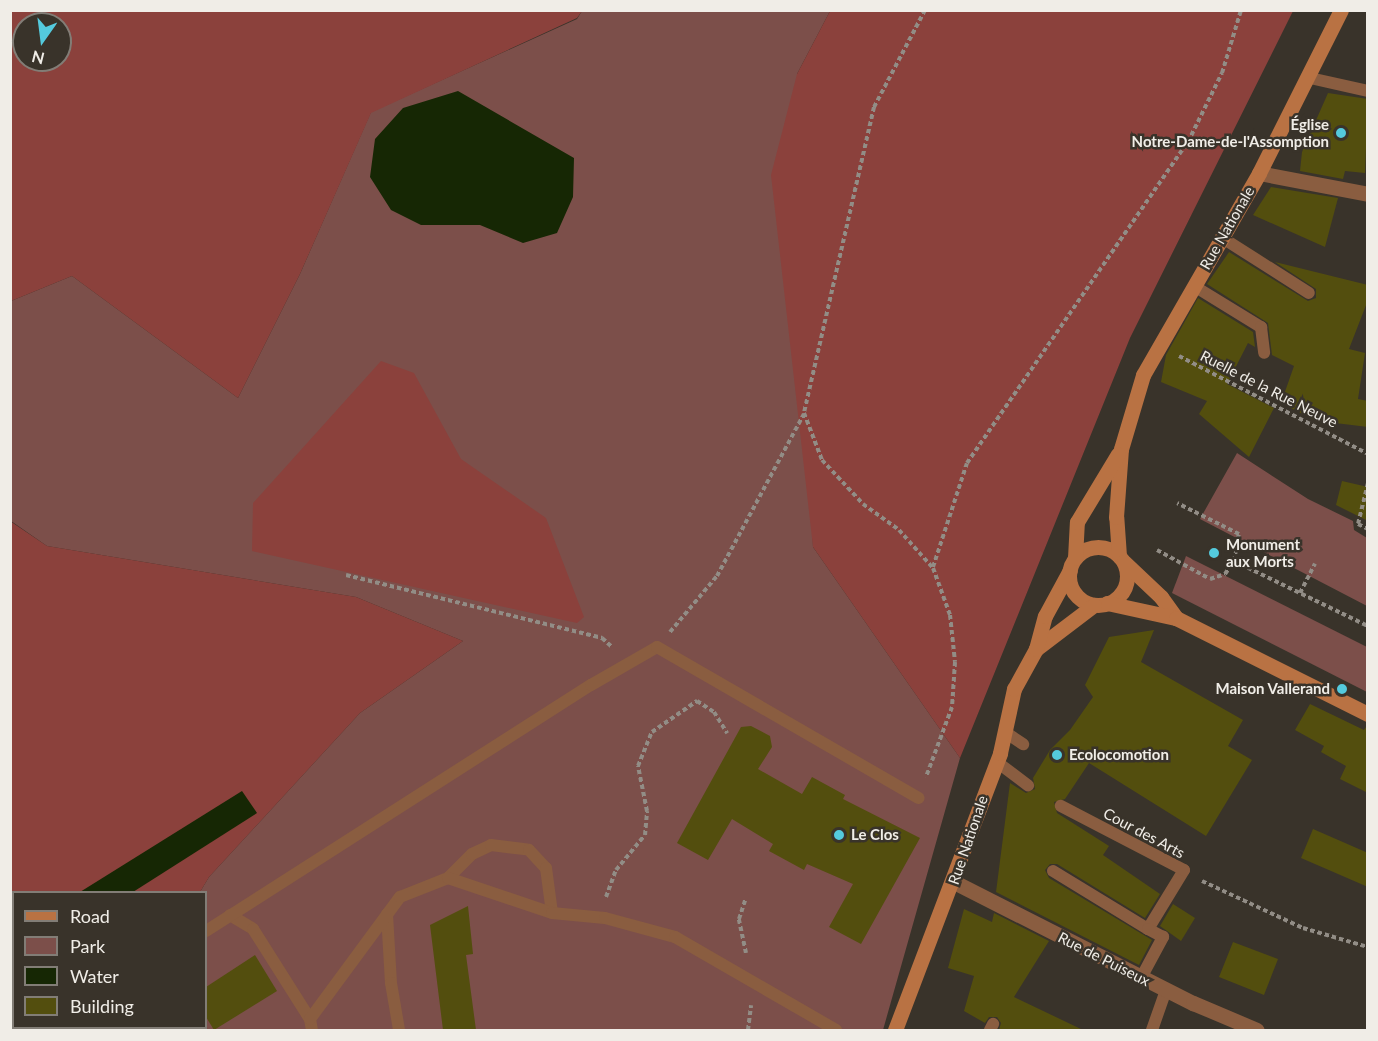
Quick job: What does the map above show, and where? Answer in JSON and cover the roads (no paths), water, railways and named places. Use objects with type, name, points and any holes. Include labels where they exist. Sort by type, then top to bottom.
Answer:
[{"type":"street","name":"Rue Nationale","points":[[1121,559],[1116,517],[1121,449],[1143,375],[1259,173],[1310,78],[1341,10]]},
{"type":"street","points":[[1259,173],[1368,194]]},
{"type":"street","name":"Rue Nationale","points":[[895,1030],[954,882],[997,762],[1014,689],[1036,649],[1045,616],[1072,564],[1077,522],[1121,449]]},
{"type":"street","points":[[1176,618],[1161,597],[1121,559],[1096,547],[1072,564],[1074,593],[1101,604],[1176,618],[1368,714]]},
{"type":"street","points":[[1101,604],[1125,587],[1121,559]]},
{"type":"street","name":"Rue Nationale","points":[[1036,649],[1101,604]]},
{"type":"street","name":"Rue de Puiseux","points":[[954,882],[1141,978],[1257,1030]]},
{"type":"lane","points":[[1310,78],[1368,91]]},
{"type":"lane","points":[[1221,237],[1308,292]]},
{"type":"lane","points":[[1194,285],[1261,327],[1264,353]]},
{"type":"lane","points":[[207,930],[591,685],[632,664],[657,647],[919,798]]},
{"type":"lane","points":[[1005,732],[1023,744]]},
{"type":"lane","points":[[997,762],[1028,785]]},
{"type":"lane","name":"Cour des Arts","points":[[1061,806],[1184,870],[1148,929]]},
{"type":"lane","points":[[230,915],[253,929],[311,1025],[400,897],[448,878],[472,854],[491,845],[529,850],[546,868],[552,913]]},
{"type":"lane","points":[[1053,871],[1163,937],[1141,978]]},
{"type":"lane","points":[[448,878],[552,913],[605,918],[675,937],[836,1030]]},
{"type":"lane","points":[[387,914],[391,983],[399,1030]]},
{"type":"lane","points":[[1152,1030],[1166,990]]},
{"type":"water","points":[[458,91],[574,158],[573,197],[557,233],[523,243],[480,225],[421,225],[391,210],[370,177],[375,139],[403,108]]},
{"type":"water","points":[[242,791],[257,813],[135,891],[82,891]]},
{"type":"place","name":"Église Notre-Dame-de-l'Assomption","points":[[1341,133]]},
{"type":"place","name":"Monument aux Morts","points":[[1214,553]]},
{"type":"place","name":"Maison Vallerand","points":[[1342,689]]},
{"type":"place","name":"Ecolocomotion","points":[[1057,755]]},
{"type":"place","name":"Le Clos","points":[[839,835]]}]
